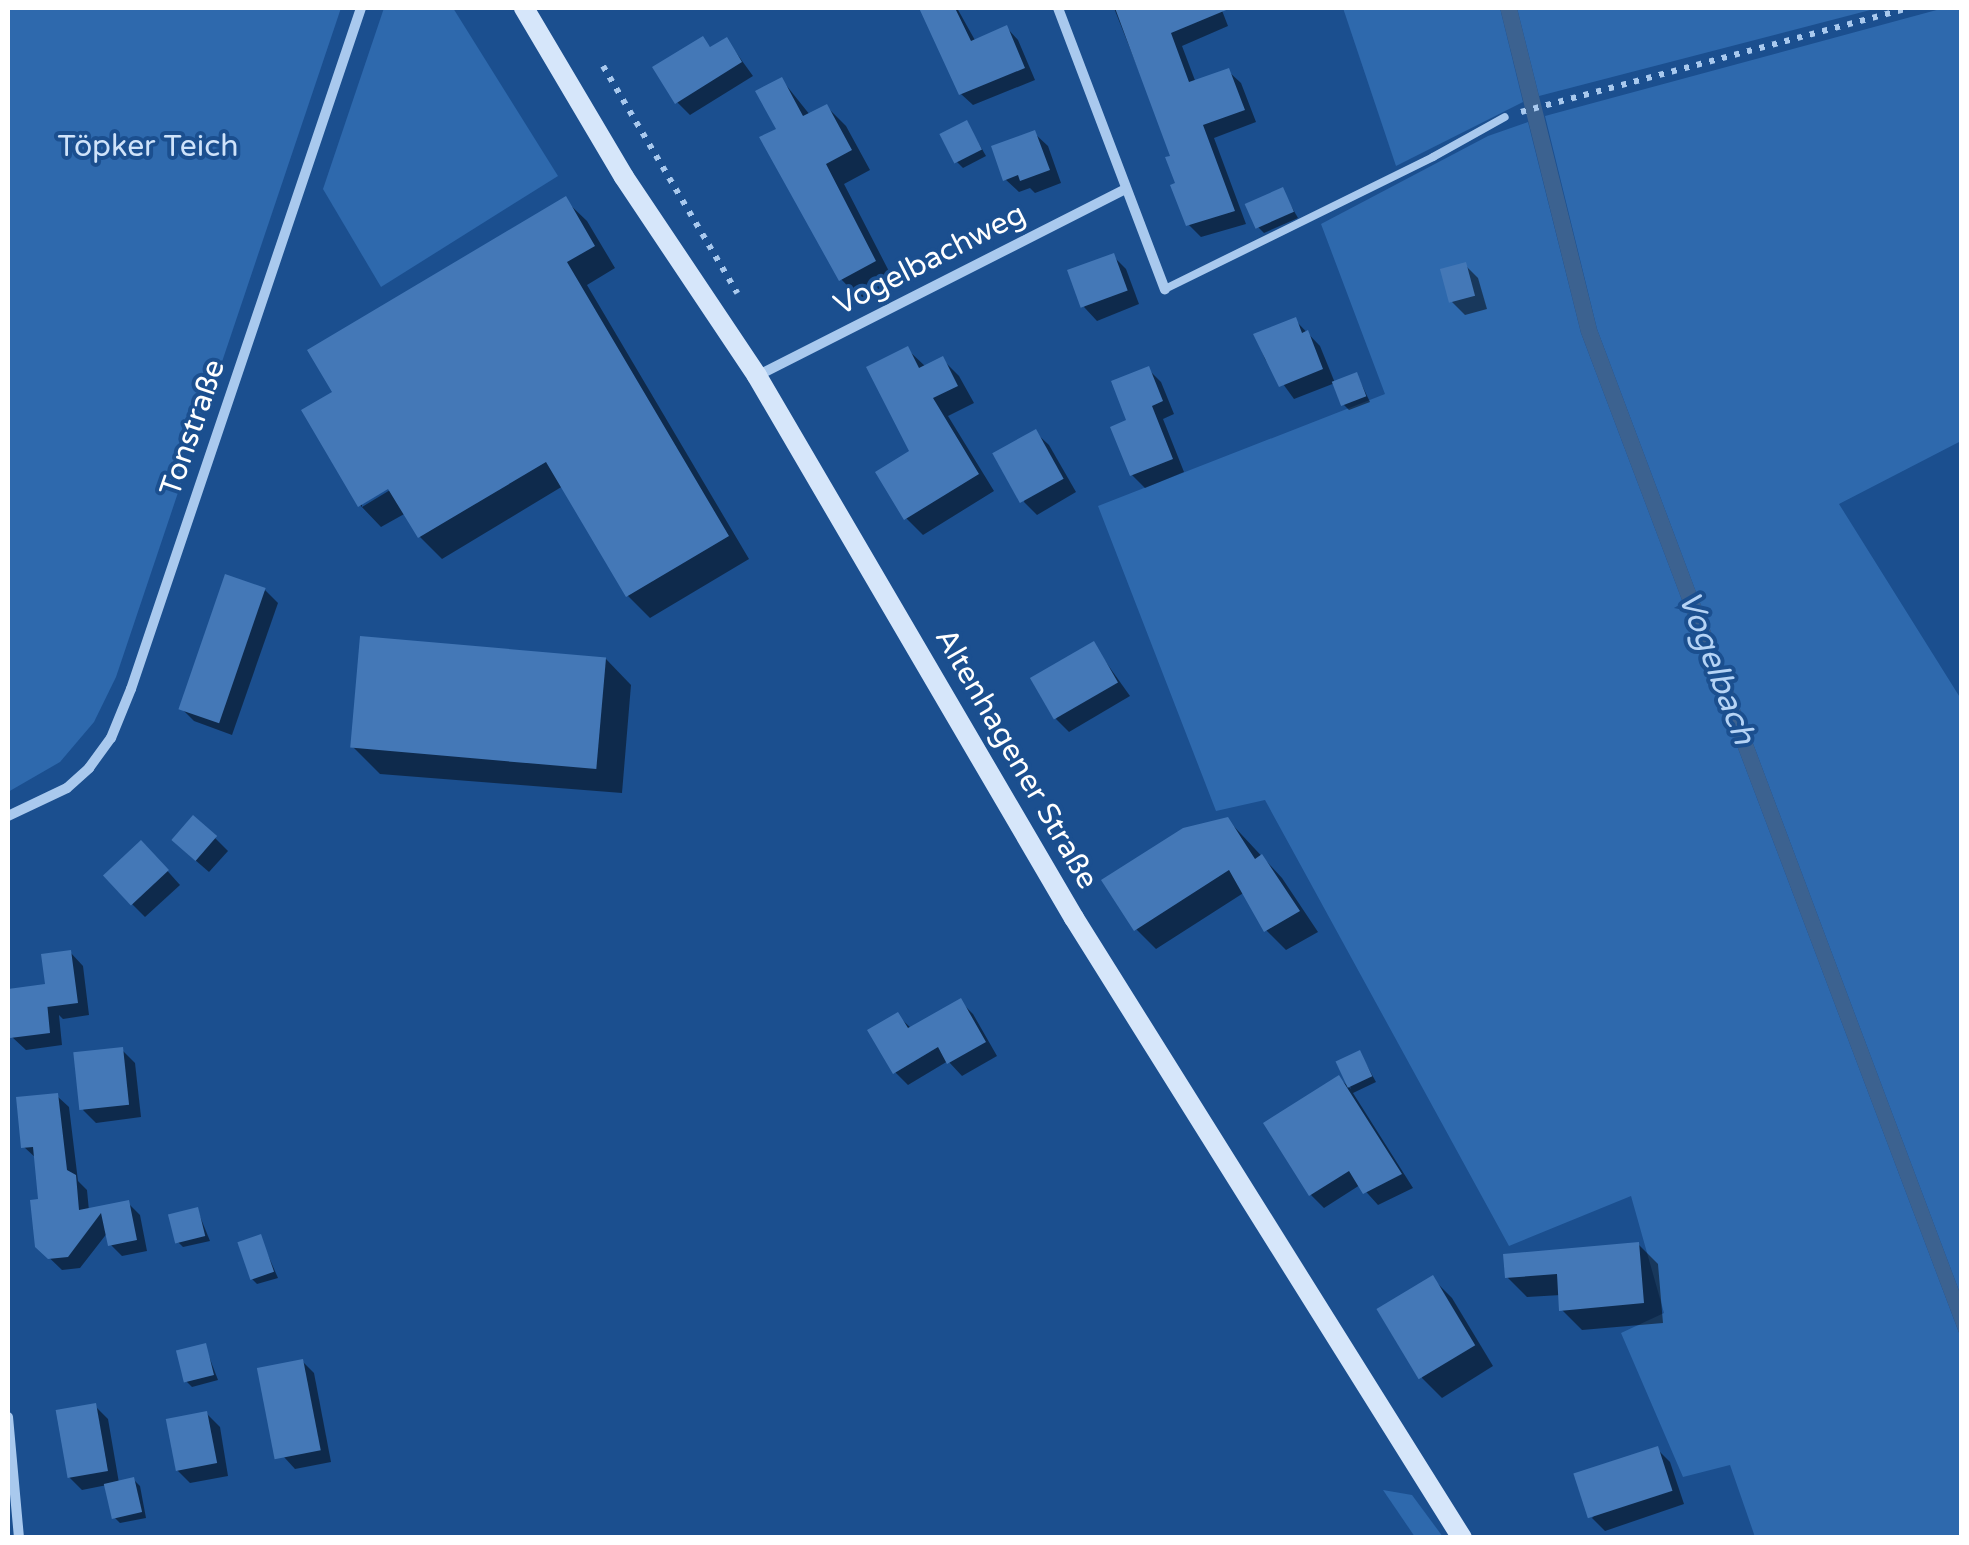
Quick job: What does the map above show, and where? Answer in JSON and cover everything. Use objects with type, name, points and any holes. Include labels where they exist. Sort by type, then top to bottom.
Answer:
[{"type":"main road","name":"Altenhagener Straße","points":[[524,8],[616,164],[757,376],[1074,918],[1462,1538]]},
{"type":"street","name":"Tonstraße","points":[[8,816],[66,788],[89,768],[110,738],[131,688],[361,8]]},
{"type":"street","points":[[1058,8],[1165,288]]},
{"type":"street","name":"Vogelbachweg","points":[[757,376],[1125,189]]},
{"type":"street","points":[[8,1417],[19,1538]]},
{"type":"lane","points":[[1165,288],[1433,158],[1506,117]]},
{"type":"path","points":[[1506,117],[1552,101],[1910,8]]},
{"type":"path","points":[[602,66],[739,296]]},
{"type":"green space","name":"Töpker Teich","points":[[8,8],[341,8],[116,677],[94,722],[60,762],[8,792]]},
{"type":"green space","points":[[384,8],[453,8],[558,176],[381,287],[323,189]]},
{"type":"green space","points":[[1343,8],[1500,8],[1523,102],[1396,166]]},
{"type":"green space","points":[[1517,8],[1878,8],[1539,96]]},
{"type":"green space","points":[[1944,8],[1961,8],[1961,441],[1839,504],[1961,699],[1961,1296],[1597,329],[1545,116]]},
{"type":"green space","points":[[1528,122],[1581,333],[1961,1338],[1961,1537],[1755,1537],[1730,1465],[1683,1477],[1621,1333],[1664,1313],[1631,1196],[1509,1246],[1265,800],[1216,811],[1098,506],[1385,394],[1321,224],[1488,136]]},
{"type":"green space","points":[[1383,1490],[1412,1495],[1443,1537],[1415,1537]]},
{"type":"water","name":"Vogelbach","points":[[1500,8],[1517,8],[1597,329],[1961,1296],[1961,1338],[1581,333]]},
{"type":"building","points":[[919,8],[955,8],[971,41],[1007,25],[1025,68],[959,95]]},
{"type":"building","points":[[1115,8],[1231,8],[1171,33],[1189,82],[1229,68],[1245,110],[1203,125],[1235,211],[1186,226],[1170,185],[1175,183],[1165,157],[1170,156]]},
{"type":"building","points":[[703,36],[710,47],[727,37],[742,62],[675,104],[652,67]]},
{"type":"building","points":[[782,77],[803,116],[827,104],[852,150],[826,164],[876,261],[839,281],[759,137],[776,129],[755,91]]},
{"type":"building","points":[[967,120],[982,149],[954,163],[939,134]]},
{"type":"building","points":[[1035,130],[1050,170],[1020,181],[1018,175],[1003,181],[991,146]]},
{"type":"building","points":[[1283,187],[1294,212],[1256,229],[1245,204]]},
{"type":"building","points":[[566,196],[595,246],[567,262],[729,536],[626,597],[546,462],[418,538],[388,489],[358,507],[301,410],[332,392],[307,350]]},
{"type":"building","points":[[1114,253],[1128,291],[1081,308],[1067,270]]},
{"type":"building","points":[[1466,262],[1475,296],[1449,303],[1440,269]]},
{"type":"building","points":[[1296,317],[1302,333],[1308,330],[1323,369],[1279,387],[1253,334]]},
{"type":"building","points":[[908,346],[919,368],[943,356],[958,386],[933,398],[979,474],[904,520],[875,472],[909,451],[866,367]]},
{"type":"building","points":[[1149,366],[1163,401],[1152,406],[1173,459],[1130,476],[1110,427],[1126,420],[1111,381]]},
{"type":"building","points":[[1357,372],[1366,396],[1341,406],[1332,382]]},
{"type":"building","points":[[1036,429],[1064,479],[1020,503],[992,453]]},
{"type":"building","points":[[225,574],[266,588],[219,723],[178,709]]},
{"type":"building","points":[[360,636],[606,658],[596,769],[350,748]]},
{"type":"building","points":[[1094,641],[1118,683],[1054,720],[1030,678]]},
{"type":"building","points":[[193,815],[217,836],[196,861],[171,840]]},
{"type":"building","points":[[1228,817],[1255,859],[1262,854],[1300,911],[1264,932],[1229,870],[1134,931],[1101,880],[1183,828]]},
{"type":"building","points":[[141,840],[169,870],[131,905],[103,875]]},
{"type":"building","points":[[71,950],[78,1003],[47,1007],[50,1033],[10,1038],[8,989],[45,984],[41,954]]},
{"type":"building","points":[[961,998],[986,1042],[947,1064],[938,1047],[893,1074],[867,1030],[898,1012],[908,1028]]},
{"type":"building","points":[[123,1047],[129,1105],[79,1110],[73,1052]]},
{"type":"building","points":[[1360,1050],[1372,1076],[1348,1088],[1336,1061]]},
{"type":"building","points":[[1339,1075],[1402,1174],[1363,1194],[1349,1171],[1309,1196],[1263,1123]]},
{"type":"building","points":[[58,1093],[67,1170],[76,1175],[79,1210],[129,1200],[137,1240],[108,1246],[101,1213],[68,1257],[48,1259],[35,1247],[30,1200],[38,1199],[33,1147],[21,1148],[16,1097]]},
{"type":"building","points":[[198,1207],[205,1236],[175,1244],[168,1214]]},
{"type":"building","points":[[261,1234],[274,1272],[250,1280],[237,1242]]},
{"type":"building","points":[[1639,1242],[1644,1303],[1559,1311],[1557,1274],[1505,1278],[1503,1254]]},
{"type":"building","points":[[1433,1275],[1475,1345],[1419,1379],[1376,1309]]},
{"type":"building","points":[[206,1343],[214,1375],[184,1383],[176,1350]]},
{"type":"building","points":[[303,1359],[321,1450],[275,1459],[257,1368]]},
{"type":"building","points":[[96,1403],[108,1471],[68,1478],[56,1410]]},
{"type":"building","points":[[207,1411],[217,1463],[176,1471],[166,1419]]},
{"type":"building","points":[[1658,1446],[1673,1491],[1588,1518],[1573,1474]]},
{"type":"building","points":[[134,1477],[142,1512],[112,1519],[104,1484]]}]
